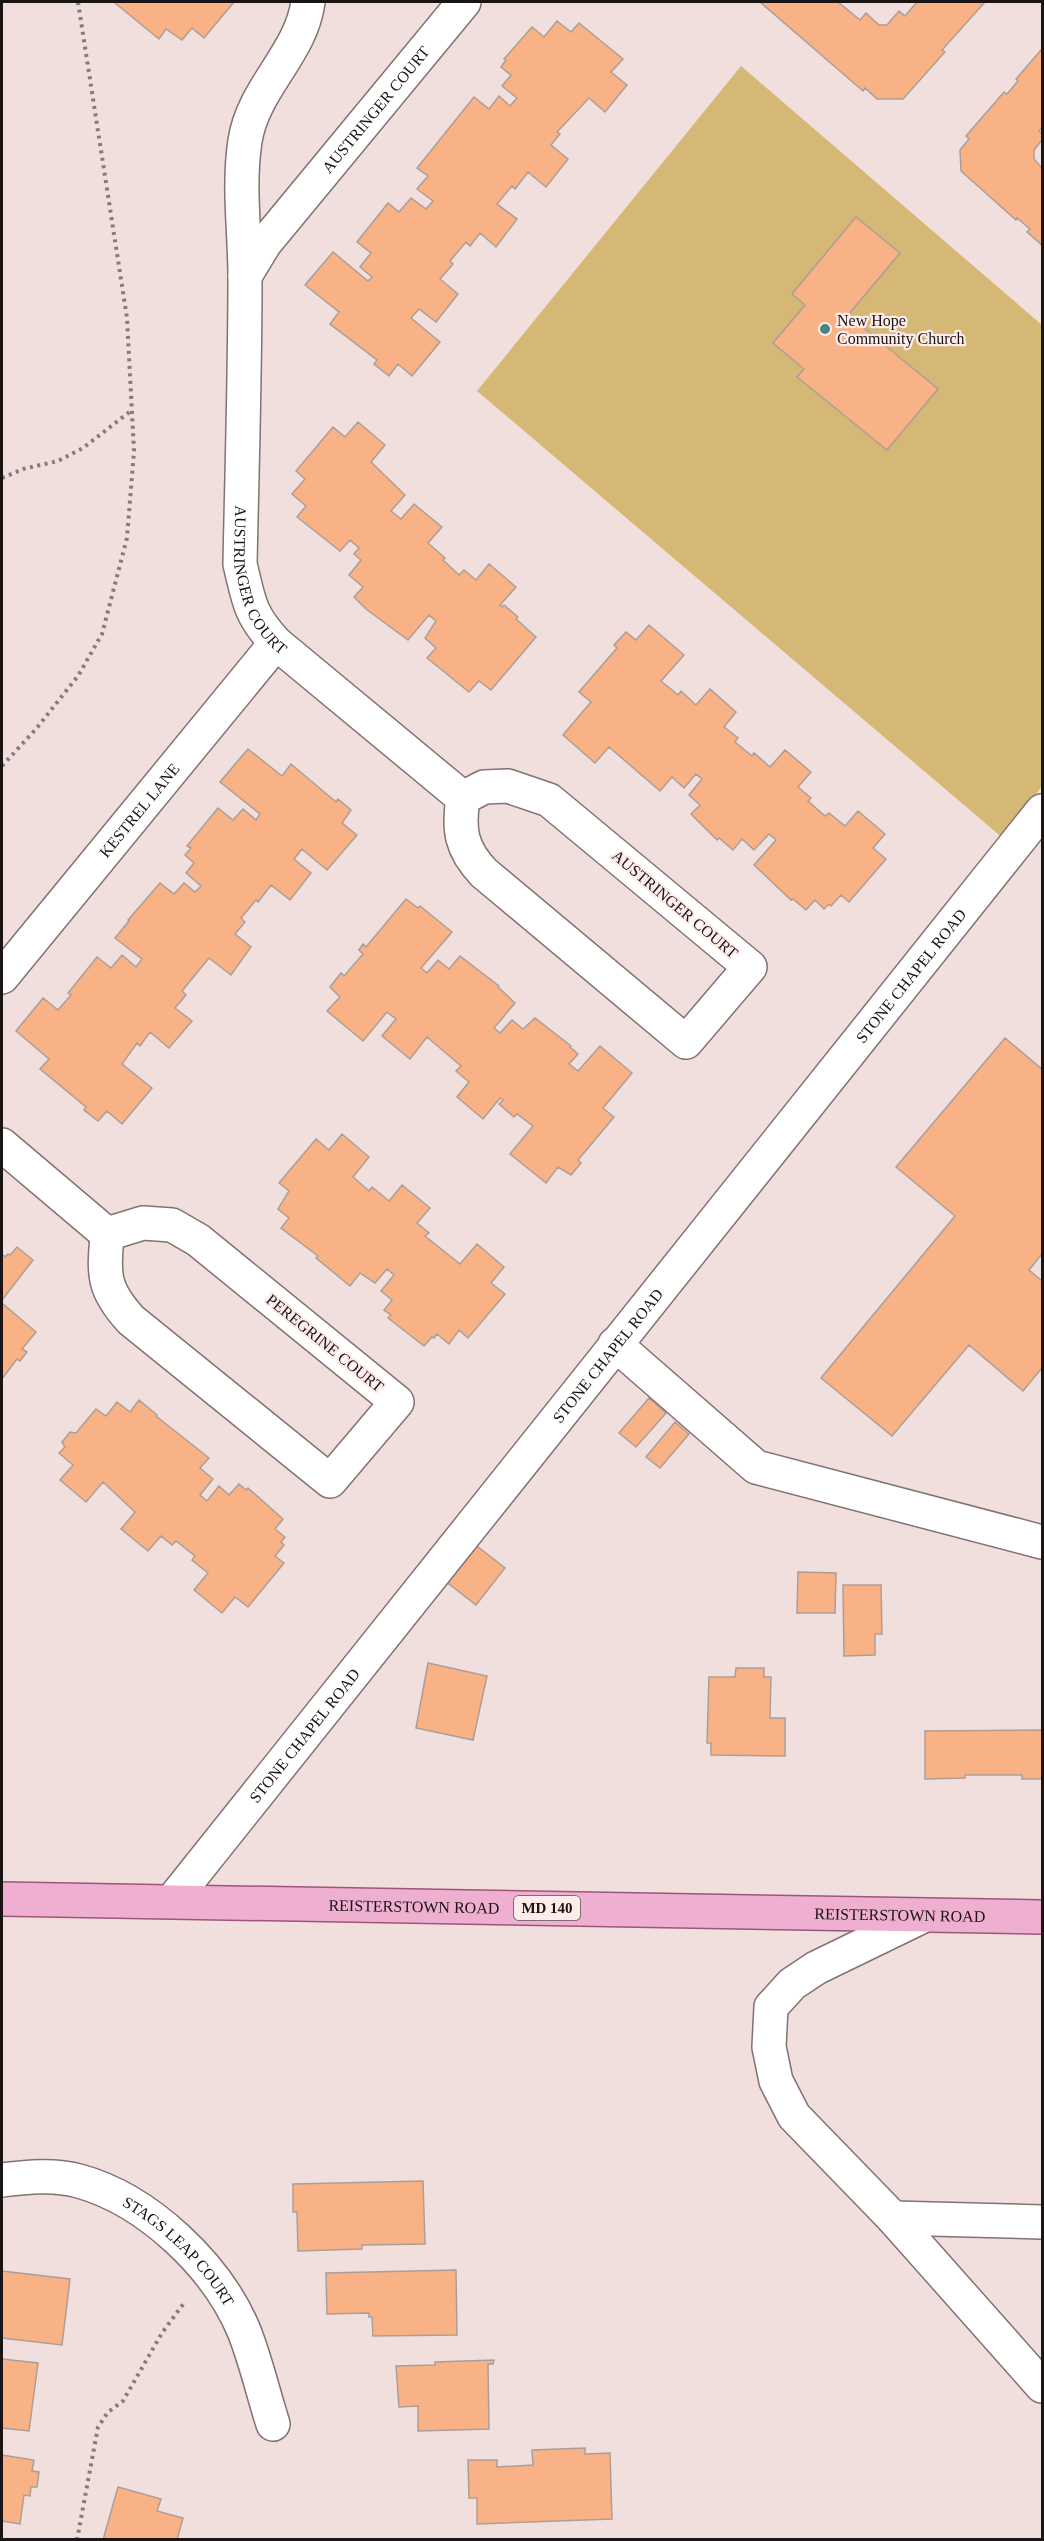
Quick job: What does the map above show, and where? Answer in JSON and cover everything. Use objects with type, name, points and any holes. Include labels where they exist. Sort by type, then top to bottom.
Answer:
[{"type":"main road","name":"REISTERSTOWN ROAD","points":[[2,1899],[1042,1917]]},
{"type":"street","name":"AUSTRINGER COURT","points":[[308,2],[306,16],[294,46],[255,106],[245,138],[242,169],[245,276],[240,564],[250,605],[259,624],[276,643],[463,798]]},
{"type":"street","name":"AUSTRINGER COURT","points":[[245,276],[265,243],[464,2]]},
{"type":"street","name":"KESTREL LANE","points":[[2,976],[276,643]]},
{"type":"street","name":"AUSTRINGER COURT","points":[[508,786],[549,800],[750,967],[686,1042],[484,873],[469,857],[462,839],[460,817],[463,798],[484,788],[508,786]]},
{"type":"street","name":"STONE CHAPEL ROAD","points":[[172,1901],[1042,811]]},
{"type":"street","points":[[2,1145],[107,1234]]},
{"type":"street","name":"PEREGRINE COURT","points":[[143,1223],[172,1225],[181,1230],[198,1240],[397,1402],[330,1481],[131,1320],[114,1301],[104,1274],[107,1234],[143,1223]]},
{"type":"street","points":[[615,1344],[756,1467],[1042,1542]]},
{"type":"street","points":[[923,1916],[816,1968],[792,1984],[771,2007],[769,2048],[776,2081],[794,2116],[893,2218],[1042,2386]]},
{"type":"street","name":"STAGS LEAP COURT","points":[[2,2180],[34,2176],[78,2181],[119,2196],[154,2220],[215,2280],[244,2331],[273,2424]]},
{"type":"street","points":[[893,2218],[1042,2222]]},
{"type":"path","points":[[2,766],[36,729],[78,676],[102,634],[127,538],[134,451],[126,318],[78,2]]},
{"type":"path","points":[[2,478],[67,456],[83,448],[132,409]]},
{"type":"path","points":[[77,2540],[98,2427],[108,2412],[123,2401],[162,2333],[185,2302],[215,2280]]},
{"type":"shaded area","points":[[741,66],[1042,325],[1042,786],[1004,839],[477,391]],"holes":[[[856,217],[900,253],[848,315],[937,389],[887,450],[798,377],[804,369],[773,343],[805,305],[793,294]]]},
{"type":"building","points":[[116,2],[234,2],[204,38],[192,28],[182,40],[166,29],[159,39]]},
{"type":"building","points":[[760,2],[838,2],[860,20],[866,13],[879,25],[887,25],[899,11],[905,16],[917,2],[985,2],[942,50],[945,52],[903,99],[877,99],[865,88],[863,91]]},
{"type":"building","points":[[557,21],[571,32],[579,23],[623,59],[611,72],[627,85],[605,112],[589,98],[557,132],[560,134],[551,145],[568,159],[546,187],[528,172],[515,189],[512,186],[497,204],[517,219],[496,247],[480,233],[470,246],[466,242],[450,261],[453,264],[440,279],[458,294],[436,322],[419,309],[411,318],[440,342],[412,376],[398,364],[389,376],[374,364],[377,360],[330,324],[339,312],[305,285],[333,252],[368,281],[372,277],[360,267],[371,253],[357,242],[388,203],[399,212],[411,198],[426,209],[433,201],[417,189],[428,176],[417,168],[474,97],[489,109],[499,96],[510,106],[517,98],[502,86],[511,75],[501,67],[506,60],[504,59],[532,27],[544,37]]},
{"type":"building","points":[[1041,50],[1042,127],[1039,131],[1042,134],[1042,140],[1034,150],[1034,159],[1042,168],[1042,245],[1027,232],[1030,229],[1017,218],[1016,220],[961,171],[960,150],[969,139],[966,136],[1004,92],[1007,94],[1018,81],[1016,79]]},
{"type":"building","name":"New Hope Community Church","points":[[856,217],[900,253],[848,315],[938,389],[887,450],[797,377],[804,369],[773,343],[805,305],[792,294]]},
{"type":"building","points":[[358,422],[385,445],[371,462],[405,495],[391,511],[401,519],[414,504],[442,527],[428,543],[459,575],[464,570],[476,580],[489,564],[516,587],[500,605],[502,607],[504,605],[518,617],[516,619],[536,637],[491,690],[479,681],[469,692],[427,658],[436,648],[425,638],[436,621],[429,615],[408,640],[366,609],[354,597],[363,587],[349,575],[361,560],[354,554],[359,548],[350,540],[340,551],[297,517],[306,506],[292,494],[305,479],[296,471],[333,427],[345,437]]},
{"type":"building","points":[[649,625],[684,655],[661,681],[678,695],[681,691],[696,705],[710,689],[736,712],[724,727],[738,738],[735,742],[752,756],[754,753],[770,767],[785,750],[811,772],[798,787],[811,798],[808,801],[825,816],[829,813],[845,826],[858,811],[885,834],[873,848],[886,859],[849,902],[841,895],[831,906],[829,904],[824,909],[815,900],[806,910],[793,899],[791,900],[754,865],[776,840],[769,834],[754,850],[742,839],[733,850],[719,838],[717,840],[691,814],[700,805],[689,795],[702,779],[696,774],[684,788],[672,777],[660,791],[609,747],[595,763],[563,735],[591,702],[579,692],[617,648],[614,645],[626,632],[636,640]]},
{"type":"building","points":[[248,749],[282,776],[291,764],[336,802],[338,799],[351,810],[342,823],[357,835],[327,870],[302,849],[294,859],[311,873],[290,900],[271,885],[258,902],[256,900],[241,918],[245,922],[235,934],[251,947],[231,975],[209,958],[182,991],[186,995],[175,1008],[192,1021],[169,1048],[150,1032],[140,1046],[137,1043],[122,1064],[152,1088],[122,1124],[107,1111],[98,1121],[84,1110],[86,1107],[40,1069],[49,1059],[16,1031],[43,998],[58,1010],[71,995],[68,993],[97,957],[111,968],[122,955],[136,967],[142,959],[115,938],[160,883],[174,894],[184,883],[195,892],[201,886],[186,873],[194,863],[185,855],[191,848],[187,846],[218,808],[233,820],[243,809],[256,820],[260,814],[220,782]]},
{"type":"building","points":[[406,899],[418,908],[420,906],[452,932],[421,968],[427,973],[438,960],[449,969],[460,956],[499,986],[515,1003],[494,1028],[500,1033],[512,1020],[523,1029],[535,1018],[578,1054],[569,1064],[578,1071],[600,1046],[632,1073],[603,1108],[614,1117],[578,1160],[581,1163],[571,1175],[558,1167],[546,1183],[510,1154],[533,1126],[517,1114],[514,1117],[499,1104],[503,1100],[500,1098],[483,1119],[457,1097],[469,1082],[456,1071],[461,1066],[427,1037],[410,1059],[382,1036],[396,1019],[387,1012],[363,1041],[327,1011],[340,997],[330,987],[341,973],[344,976],[363,954],[359,950],[363,944],[366,947]]},
{"type":"building","points":[[1005,1038],[1042,1069],[1042,1254],[1029,1270],[1042,1281],[1042,1368],[1023,1391],[969,1345],[892,1436],[821,1378],[955,1216],[896,1167]]},
{"type":"building","points":[[342,1134],[369,1157],[353,1177],[369,1191],[372,1187],[389,1201],[402,1185],[430,1208],[417,1223],[429,1233],[425,1236],[460,1264],[477,1244],[504,1267],[491,1283],[505,1294],[468,1338],[459,1330],[449,1344],[437,1334],[424,1346],[388,1318],[391,1315],[384,1310],[392,1300],[381,1291],[394,1275],[387,1269],[375,1283],[360,1273],[350,1286],[316,1258],[318,1256],[281,1228],[289,1218],[278,1209],[289,1191],[279,1183],[316,1139],[329,1150]]},
{"type":"building","points":[[17,1247],[33,1260],[2,1300],[2,1254],[5,1257],[10,1255]]},
{"type":"building","points":[[2,1303],[36,1332],[22,1349],[27,1352],[20,1361],[17,1359],[2,1379]]},
{"type":"building","points":[[649,1398],[666,1413],[636,1447],[619,1433]]},
{"type":"building","points":[[139,1400],[209,1458],[200,1468],[213,1479],[200,1495],[207,1501],[219,1486],[229,1495],[239,1484],[246,1490],[248,1488],[283,1519],[275,1529],[285,1537],[281,1542],[284,1545],[275,1556],[284,1563],[248,1607],[235,1597],[222,1613],[194,1590],[208,1573],[192,1560],[195,1556],[176,1541],[172,1545],[161,1536],[148,1551],[121,1529],[135,1512],[103,1482],[86,1502],[60,1480],[73,1465],[59,1453],[65,1447],[62,1442],[70,1432],[76,1433],[96,1409],[106,1416],[117,1402],[130,1412]]},
{"type":"building","points":[[675,1422],[689,1434],[660,1468],[646,1457]]},
{"type":"building","points":[[473,1543],[505,1568],[476,1605],[444,1580]]},
{"type":"building","points":[[798,1572],[836,1573],[835,1613],[797,1613]]},
{"type":"building","points":[[843,1585],[881,1585],[882,1634],[875,1634],[875,1655],[844,1656]]},
{"type":"building","points":[[428,1663],[487,1676],[473,1740],[416,1728]]},
{"type":"building","points":[[736,1668],[764,1668],[764,1677],[771,1677],[770,1718],[785,1718],[785,1756],[711,1755],[711,1743],[707,1743],[709,1677],[735,1677]]},
{"type":"building","points":[[1042,1730],[1042,1779],[1022,1779],[1022,1775],[965,1775],[965,1778],[925,1779],[925,1731]]},
{"type":"building","points":[[423,2181],[425,2244],[362,2245],[362,2249],[298,2251],[297,2212],[293,2212],[293,2184]]},
{"type":"building","points":[[456,2270],[457,2335],[373,2336],[372,2317],[369,2317],[369,2313],[327,2314],[326,2273]]},
{"type":"building","points":[[2,2271],[70,2279],[62,2345],[2,2338]]},
{"type":"building","points":[[2,2359],[38,2363],[29,2431],[2,2428]]},
{"type":"building","points":[[494,2360],[493,2364],[488,2364],[489,2429],[418,2431],[418,2406],[399,2407],[396,2366]]},
{"type":"building","points":[[585,2448],[585,2454],[610,2453],[612,2519],[477,2524],[477,2498],[469,2498],[468,2460],[497,2460],[497,2467],[533,2465],[532,2450]]},
{"type":"building","points":[[2,2455],[34,2460],[32,2471],[39,2472],[37,2487],[31,2487],[30,2496],[24,2495],[20,2524],[2,2521]]},
{"type":"building","points":[[118,2487],[161,2499],[157,2511],[183,2518],[177,2540],[103,2540]]},
{"type":"place","name":"New Hope Community Church","points":[[825,329]]}]
